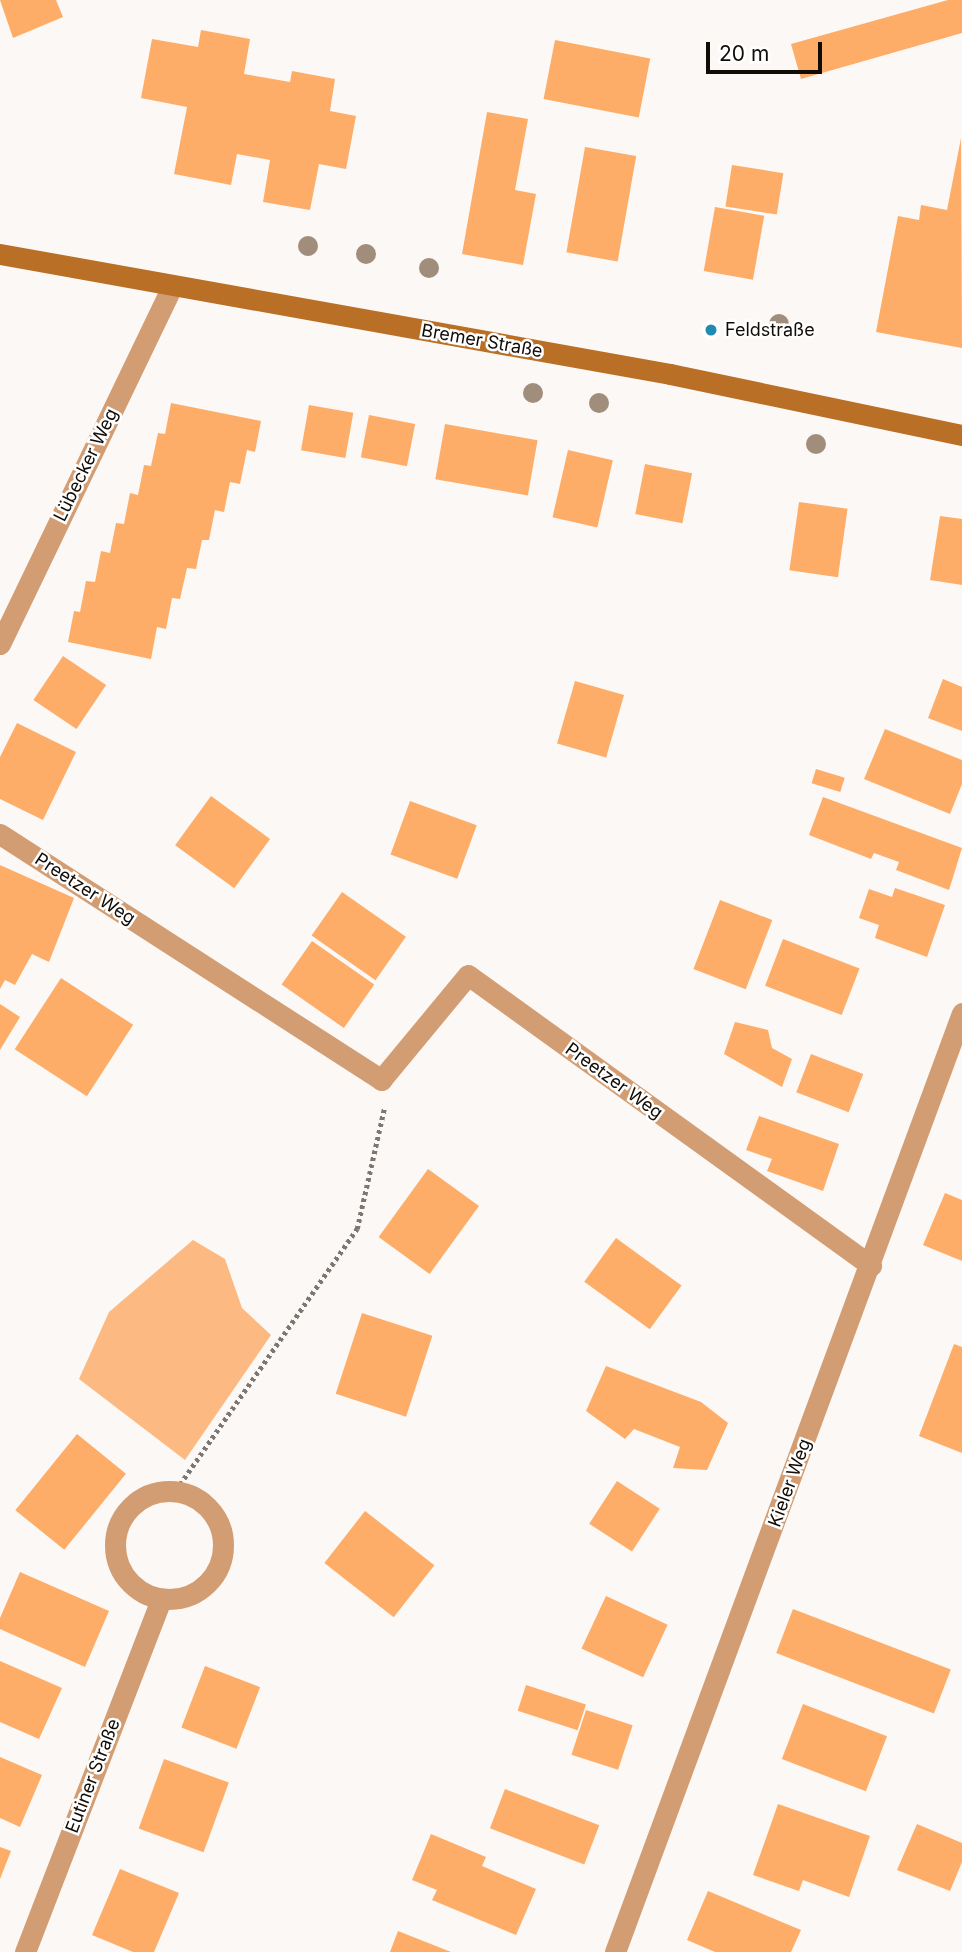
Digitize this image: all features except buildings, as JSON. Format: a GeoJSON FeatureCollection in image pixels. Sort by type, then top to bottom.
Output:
{"type":"FeatureCollection","features":[{"type":"Feature","properties":{"kind":"main road","name":"Bremer Straße"},"geometry":{"type":"LineString","coordinates":[[0,254],[172,287],[670,374],[962,435]]}},
{"type":"Feature","properties":{"kind":"street","name":"Lübecker Weg"},"geometry":{"type":"LineString","coordinates":[[0,644],[172,287]]}},
{"type":"Feature","properties":{"kind":"street","name":"Preetzer Weg"},"geometry":{"type":"LineString","coordinates":[[0,834],[381,1080],[467,975],[871,1266]]}},
{"type":"Feature","properties":{"kind":"street","name":"Kieler Weg"},"geometry":{"type":"LineString","coordinates":[[615,1952],[871,1266],[962,1013]]}},
{"type":"Feature","properties":{"kind":"street"},"geometry":{"type":"LineString","coordinates":[[159,1490],[176,1490],[203,1501],[219,1521],[223,1555],[213,1578],[194,1594],[161,1599],[139,1590],[125,1577],[116,1558],[114,1539],[120,1521],[130,1506],[159,1490]]}},
{"type":"Feature","properties":{"kind":"street","name":"Eutiner Straße"},"geometry":{"type":"LineString","coordinates":[[25,1952],[161,1599]]}},
{"type":"Feature","properties":{"kind":"path"},"geometry":{"type":"LineString","coordinates":[[176,1490],[357,1229],[384,1112],[381,1080]]}},
{"type":"Feature","properties":{"kind":"shaded area"},"geometry":{"type":"Polygon","coordinates":[[[193,1240],[225,1259],[242,1308],[271,1335],[185,1460],[79,1379],[109,1312],[193,1240]]]}},
{"type":"Feature","properties":{"kind":"place","name":"Feldstraße"},"geometry":{"type":"Point","coordinates":[711,330]}}]}
